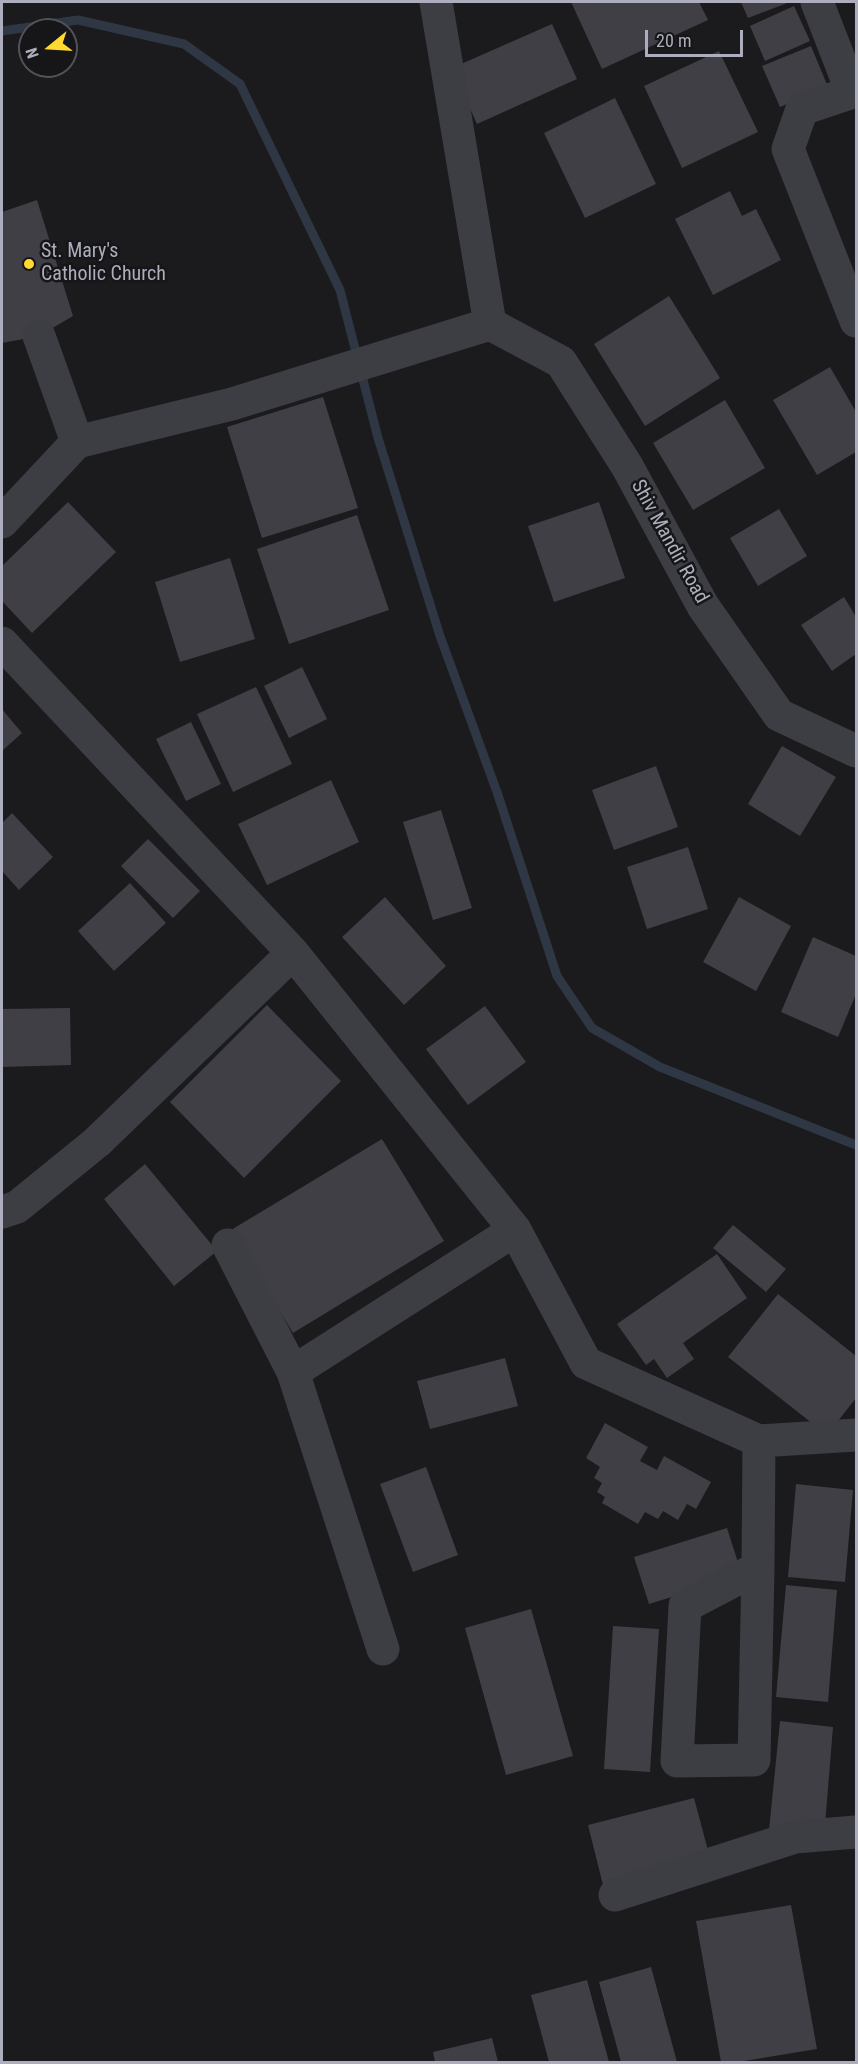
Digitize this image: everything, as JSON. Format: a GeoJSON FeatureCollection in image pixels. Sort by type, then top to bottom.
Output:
{"type":"FeatureCollection","features":[{"type":"Feature","properties":{"kind":"street"},"geometry":{"type":"LineString","coordinates":[[2,522],[77,442],[232,404],[490,324],[436,2]]}},
{"type":"Feature","properties":{"kind":"street"},"geometry":{"type":"LineString","coordinates":[[818,2],[854,92],[802,109],[788,149],[856,321]]}},
{"type":"Feature","properties":{"kind":"street","name":"Shiv Mandir Road"},"geometry":{"type":"LineString","coordinates":[[490,324],[561,362],[627,466],[703,606],[778,715],[856,751]]}},
{"type":"Feature","properties":{"kind":"street"},"geometry":{"type":"LineString","coordinates":[[39,336],[77,442]]}},
{"type":"Feature","properties":{"kind":"street"},"geometry":{"type":"LineString","coordinates":[[2,643],[293,953],[515,1230],[586,1363],[759,1441],[856,1435]]}},
{"type":"Feature","properties":{"kind":"street"},"geometry":{"type":"LineString","coordinates":[[2,1212],[17,1207],[97,1142],[293,953]]}},
{"type":"Feature","properties":{"kind":"street"},"geometry":{"type":"LineString","coordinates":[[293,1372],[515,1230]]}},
{"type":"Feature","properties":{"kind":"street"},"geometry":{"type":"LineString","coordinates":[[228,1245],[293,1372],[383,1649]]}},
{"type":"Feature","properties":{"kind":"street"},"geometry":{"type":"LineString","coordinates":[[758,1568],[685,1606],[677,1761],[754,1760],[758,1568],[759,1441]]}},
{"type":"Feature","properties":{"kind":"street"},"geometry":{"type":"LineString","coordinates":[[615,1895],[795,1837],[856,1832]]}},
{"type":"Feature","properties":{"kind":"building"},"geometry":{"type":"Polygon","coordinates":[[[571,2],[699,2],[708,20],[602,69],[571,2]]]}},
{"type":"Feature","properties":{"kind":"building"},"geometry":{"type":"Polygon","coordinates":[[[741,2],[790,2],[748,18],[741,2]]]}},
{"type":"Feature","properties":{"kind":"building"},"geometry":{"type":"Polygon","coordinates":[[[794,6],[810,41],[765,61],[750,26],[794,6]]]}},
{"type":"Feature","properties":{"kind":"building"},"geometry":{"type":"Polygon","coordinates":[[[552,24],[577,79],[477,124],[452,68],[552,24]]]}},
{"type":"Feature","properties":{"kind":"building"},"geometry":{"type":"Polygon","coordinates":[[[811,46],[828,87],[780,107],[762,66],[811,46]]]}},
{"type":"Feature","properties":{"kind":"building"},"geometry":{"type":"Polygon","coordinates":[[[719,51],[758,132],[682,168],[644,86],[719,51]]]}},
{"type":"Feature","properties":{"kind":"building"},"geometry":{"type":"Polygon","coordinates":[[[615,98],[656,184],[585,218],[544,133],[615,98]]]}},
{"type":"Feature","properties":{"kind":"building"},"geometry":{"type":"Polygon","coordinates":[[[730,191],[742,216],[756,209],[781,260],[713,295],[675,219],[730,191]]]}},
{"type":"Feature","properties":{"kind":"building","name":"St. Mary's Catholic Church"},"geometry":{"type":"Polygon","coordinates":[[[37,200],[73,316],[39,336],[2,343],[2,212],[37,200]]]}},
{"type":"Feature","properties":{"kind":"building"},"geometry":{"type":"Polygon","coordinates":[[[669,296],[720,378],[645,426],[594,344],[669,296]]]}},
{"type":"Feature","properties":{"kind":"building"},"geometry":{"type":"Polygon","coordinates":[[[830,367],[856,412],[856,452],[817,475],[773,400],[830,367]]]}},
{"type":"Feature","properties":{"kind":"building"},"geometry":{"type":"Polygon","coordinates":[[[323,397],[358,508],[262,538],[227,427],[323,397]]]}},
{"type":"Feature","properties":{"kind":"building"},"geometry":{"type":"Polygon","coordinates":[[[725,400],[765,468],[693,510],[653,443],[725,400]]]}},
{"type":"Feature","properties":{"kind":"building"},"geometry":{"type":"Polygon","coordinates":[[[68,502],[116,552],[32,633],[2,601],[2,566],[68,502]]]}},
{"type":"Feature","properties":{"kind":"building"},"geometry":{"type":"Polygon","coordinates":[[[599,502],[625,578],[554,602],[528,526],[599,502]]]}},
{"type":"Feature","properties":{"kind":"building"},"geometry":{"type":"Polygon","coordinates":[[[779,509],[807,556],[758,586],[730,538],[779,509]]]}},
{"type":"Feature","properties":{"kind":"building"},"geometry":{"type":"Polygon","coordinates":[[[357,515],[389,610],[289,644],[257,549],[357,515]]]}},
{"type":"Feature","properties":{"kind":"building"},"geometry":{"type":"Polygon","coordinates":[[[230,558],[255,639],[180,662],[155,582],[230,558]]]}},
{"type":"Feature","properties":{"kind":"building"},"geometry":{"type":"Polygon","coordinates":[[[844,597],[856,617],[856,654],[832,671],[801,625],[844,597]]]}},
{"type":"Feature","properties":{"kind":"building"},"geometry":{"type":"Polygon","coordinates":[[[302,667],[327,719],[289,738],[264,686],[302,667]]]}},
{"type":"Feature","properties":{"kind":"building"},"geometry":{"type":"Polygon","coordinates":[[[256,687],[292,764],[233,792],[197,714],[256,687]]]}},
{"type":"Feature","properties":{"kind":"building"},"geometry":{"type":"Polygon","coordinates":[[[2,709],[22,733],[2,751],[2,709]]]}},
{"type":"Feature","properties":{"kind":"building"},"geometry":{"type":"Polygon","coordinates":[[[191,722],[221,784],[186,801],[156,739],[191,722]]]}},
{"type":"Feature","properties":{"kind":"building"},"geometry":{"type":"Polygon","coordinates":[[[782,746],[836,777],[800,836],[748,804],[782,746]]]}},
{"type":"Feature","properties":{"kind":"building"},"geometry":{"type":"Polygon","coordinates":[[[656,766],[678,827],[614,850],[592,790],[656,766]]]}},
{"type":"Feature","properties":{"kind":"building"},"geometry":{"type":"Polygon","coordinates":[[[331,780],[359,842],[267,885],[238,824],[331,780]]]}},
{"type":"Feature","properties":{"kind":"building"},"geometry":{"type":"Polygon","coordinates":[[[441,810],[472,908],[433,920],[403,822],[441,810]]]}},
{"type":"Feature","properties":{"kind":"building"},"geometry":{"type":"Polygon","coordinates":[[[12,813],[53,857],[19,890],[2,871],[2,823],[12,813]]]}},
{"type":"Feature","properties":{"kind":"building"},"geometry":{"type":"Polygon","coordinates":[[[148,839],[200,891],[173,918],[121,866],[148,839]]]}},
{"type":"Feature","properties":{"kind":"building"},"geometry":{"type":"Polygon","coordinates":[[[688,847],[708,909],[647,929],[627,867],[688,847]]]}},
{"type":"Feature","properties":{"kind":"building"},"geometry":{"type":"Polygon","coordinates":[[[130,883],[166,923],[114,971],[78,931],[130,883]]]}},
{"type":"Feature","properties":{"kind":"building"},"geometry":{"type":"Polygon","coordinates":[[[385,897],[446,966],[404,1005],[342,937],[385,897]]]}},
{"type":"Feature","properties":{"kind":"building"},"geometry":{"type":"Polygon","coordinates":[[[739,897],[791,926],[756,991],[703,962],[739,897]]]}},
{"type":"Feature","properties":{"kind":"building"},"geometry":{"type":"Polygon","coordinates":[[[813,937],[856,956],[856,994],[838,1037],[781,1012],[813,937]]]}},
{"type":"Feature","properties":{"kind":"building"},"geometry":{"type":"Polygon","coordinates":[[[267,1005],[341,1081],[244,1178],[170,1102],[267,1005]]]}},
{"type":"Feature","properties":{"kind":"building"},"geometry":{"type":"Polygon","coordinates":[[[485,1006],[526,1062],[468,1105],[426,1049],[485,1006]]]}},
{"type":"Feature","properties":{"kind":"building"},"geometry":{"type":"Polygon","coordinates":[[[70,1008],[71,1065],[2,1067],[2,1009],[70,1008]]]}},
{"type":"Feature","properties":{"kind":"building"},"geometry":{"type":"Polygon","coordinates":[[[382,1139],[444,1241],[293,1333],[231,1230],[382,1139]]]}},
{"type":"Feature","properties":{"kind":"building"},"geometry":{"type":"Polygon","coordinates":[[[145,1164],[217,1251],[174,1286],[104,1199],[145,1164]]]}},
{"type":"Feature","properties":{"kind":"building"},"geometry":{"type":"Polygon","coordinates":[[[733,1225],[786,1269],[766,1292],[713,1248],[733,1225]]]}},
{"type":"Feature","properties":{"kind":"building"},"geometry":{"type":"Polygon","coordinates":[[[717,1254],[747,1298],[683,1343],[694,1359],[667,1378],[654,1359],[646,1365],[617,1324],[717,1254]]]}},
{"type":"Feature","properties":{"kind":"building"},"geometry":{"type":"Polygon","coordinates":[[[778,1294],[856,1356],[856,1398],[827,1435],[728,1357],[778,1294]]]}},
{"type":"Feature","properties":{"kind":"building"},"geometry":{"type":"Polygon","coordinates":[[[505,1358],[518,1406],[430,1429],[417,1381],[505,1358]]]}},
{"type":"Feature","properties":{"kind":"building"},"geometry":{"type":"Polygon","coordinates":[[[605,1423],[648,1447],[640,1461],[657,1470],[664,1456],[711,1482],[696,1509],[687,1504],[678,1520],[663,1511],[658,1519],[645,1512],[638,1524],[602,1503],[605,1497],[597,1492],[602,1483],[594,1478],[600,1467],[586,1458],[605,1423]]]}},
{"type":"Feature","properties":{"kind":"building"},"geometry":{"type":"Polygon","coordinates":[[[426,1467],[458,1555],[413,1572],[380,1484],[426,1467]]]}},
{"type":"Feature","properties":{"kind":"building"},"geometry":{"type":"Polygon","coordinates":[[[796,1484],[853,1490],[845,1582],[788,1577],[796,1484]]]}},
{"type":"Feature","properties":{"kind":"building"},"geometry":{"type":"Polygon","coordinates":[[[727,1528],[742,1575],[649,1604],[634,1557],[727,1528]]]}},
{"type":"Feature","properties":{"kind":"building"},"geometry":{"type":"Polygon","coordinates":[[[786,1585],[837,1590],[828,1702],[776,1697],[786,1585]]]}},
{"type":"Feature","properties":{"kind":"building"},"geometry":{"type":"Polygon","coordinates":[[[531,1609],[573,1756],[506,1775],[465,1628],[531,1609]]]}},
{"type":"Feature","properties":{"kind":"building"},"geometry":{"type":"Polygon","coordinates":[[[613,1626],[659,1629],[650,1772],[604,1769],[613,1626]]]}},
{"type":"Feature","properties":{"kind":"building"},"geometry":{"type":"Polygon","coordinates":[[[780,1721],[833,1727],[825,1825],[768,1840],[780,1721]]]}},
{"type":"Feature","properties":{"kind":"building"},"geometry":{"type":"Polygon","coordinates":[[[694,1798],[710,1858],[603,1885],[588,1825],[694,1798]]]}},
{"type":"Feature","properties":{"kind":"building"},"geometry":{"type":"Polygon","coordinates":[[[791,1905],[817,2049],[738,2062],[721,2062],[696,1921],[791,1905]]]}},
{"type":"Feature","properties":{"kind":"building"},"geometry":{"type":"Polygon","coordinates":[[[651,1967],[677,2062],[621,2062],[599,1982],[651,1967]]]}},
{"type":"Feature","properties":{"kind":"building"},"geometry":{"type":"Polygon","coordinates":[[[587,1980],[609,2062],[549,2062],[531,1995],[587,1980]]]}},
{"type":"Feature","properties":{"kind":"building"},"geometry":{"type":"Polygon","coordinates":[[[492,2038],[498,2062],[435,2062],[433,2052],[492,2038]]]}},
{"type":"Feature","properties":{"kind":"waterway"},"geometry":{"type":"LineString","coordinates":[[2,31],[78,20],[184,44],[240,84],[340,290],[378,438],[440,636],[497,792],[557,976],[592,1028],[660,1067],[856,1145]]}},
{"type":"Feature","properties":{"kind":"place","name":"St. Mary's Catholic Church"},"geometry":{"type":"Point","coordinates":[29,264]}}]}
